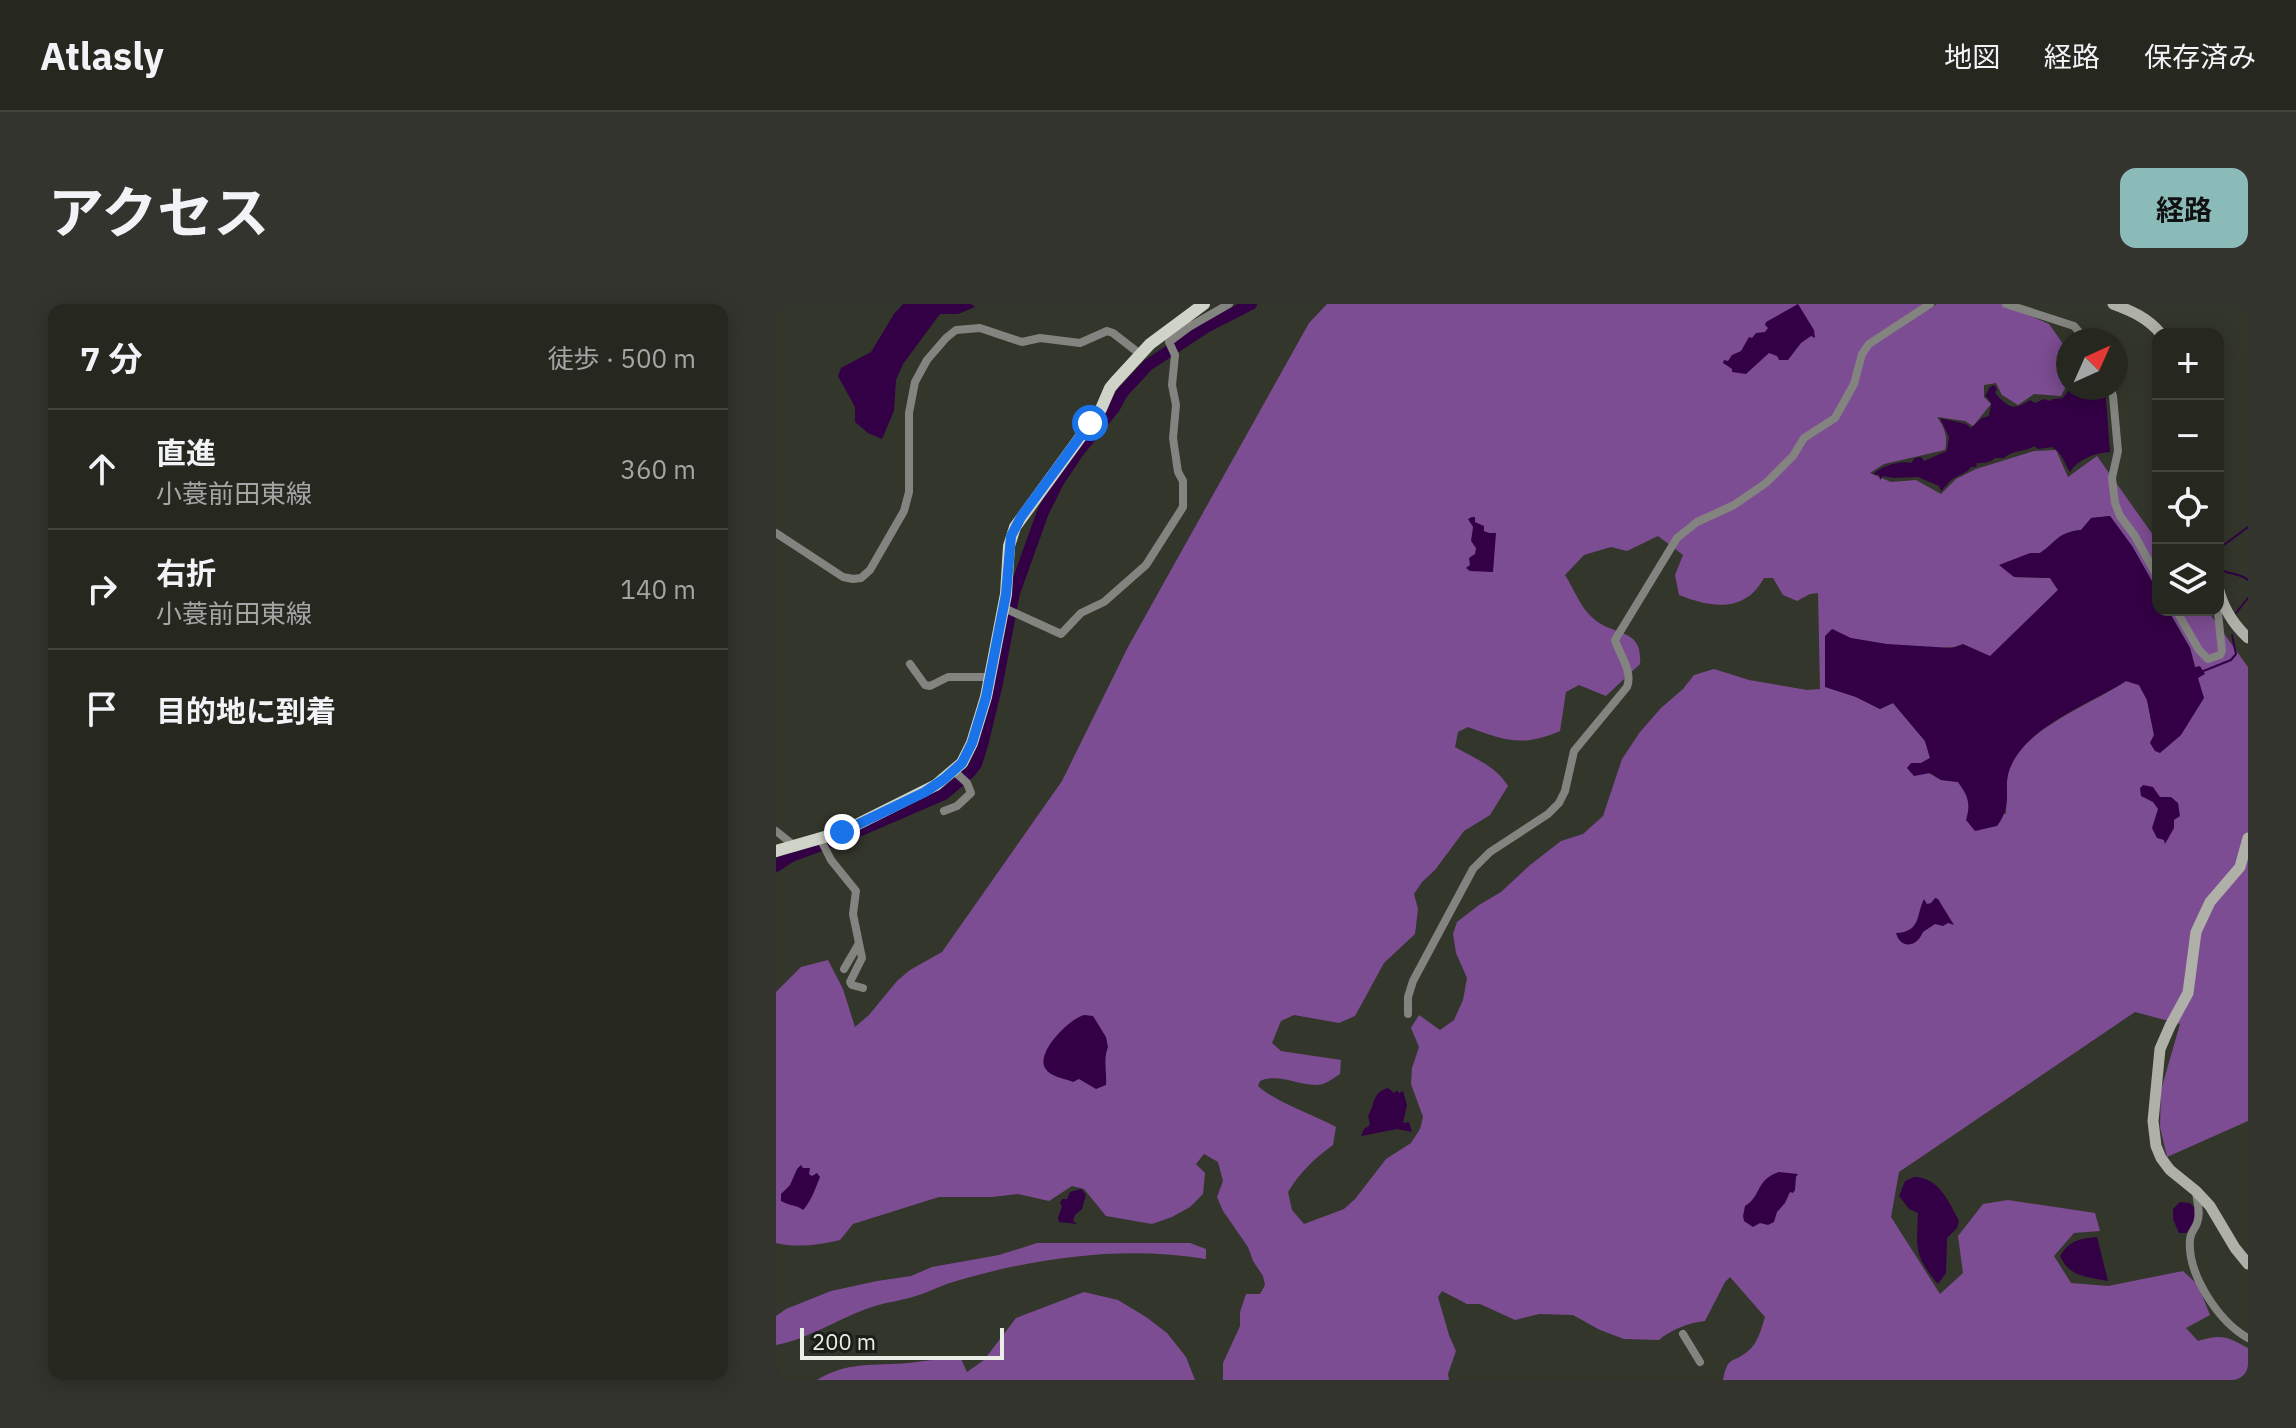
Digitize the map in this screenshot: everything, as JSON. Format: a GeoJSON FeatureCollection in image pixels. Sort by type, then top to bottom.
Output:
{"type":"FeatureCollection","features":[{"type":"Feature","properties":{"kind":"main road"},"geometry":{"type":"LineString","coordinates":[[776,851],[823,843],[925,792],[956,772],[972,743],[990,677],[1004,608],[1009,546],[1015,527],[1101,409],[1110,388],[1140,354],[1186,323],[1204,304]]}},
{"type":"Feature","properties":{"kind":"street"},"geometry":{"type":"LineString","coordinates":[[1004,608],[1061,634],[1081,613],[1104,602],[1146,565],[1183,507],[1183,481],[1178,472],[1173,438],[1175,355],[1169,342],[1186,323],[1229,304]]}},
{"type":"Feature","properties":{"kind":"street"},"geometry":{"type":"LineString","coordinates":[[1408,1014],[1408,997],[1413,981],[1473,869],[1490,852],[1548,814],[1559,803],[1565,791],[1574,751],[1627,687],[1629,671],[1615,640],[1677,538],[1697,522],[1734,505],[1766,483],[1793,456],[1804,438],[1835,418],[1854,384],[1862,354],[1869,344],[1930,304]]}},
{"type":"Feature","properties":{"kind":"street"},"geometry":{"type":"LineString","coordinates":[[2006,304],[2076,328]]}},
{"type":"Feature","properties":{"kind":"street"},"geometry":{"type":"LineString","coordinates":[[2113,304],[2148,320],[2155,328]]}},
{"type":"Feature","properties":{"kind":"street"},"geometry":{"type":"LineString","coordinates":[[776,533],[843,577],[861,578],[870,570],[899,523],[907,502],[909,413],[915,382],[936,348],[956,330],[980,328],[1022,342],[1040,338],[1069,343],[1080,343],[1107,331],[1140,354]]}},
{"type":"Feature","properties":{"kind":"street"},"geometry":{"type":"LineString","coordinates":[[2113,400],[2117,454],[2112,478],[2115,503],[2152,567]]}},
{"type":"Feature","properties":{"kind":"street"},"geometry":{"type":"LineString","coordinates":[[2224,604],[2233,624],[2248,638]]}},
{"type":"Feature","properties":{"kind":"street"},"geometry":{"type":"LineString","coordinates":[[2179,616],[2199,650],[2208,659],[2220,655],[2222,651],[2218,616]]}},
{"type":"Feature","properties":{"kind":"street"},"geometry":{"type":"LineString","coordinates":[[910,664],[925,685],[930,686],[948,677],[990,677]]}},
{"type":"Feature","properties":{"kind":"street"},"geometry":{"type":"LineString","coordinates":[[944,811],[957,806],[971,793],[967,783],[956,772]]}},
{"type":"Feature","properties":{"kind":"street"},"geometry":{"type":"LineString","coordinates":[[776,831],[796,847]]}},
{"type":"Feature","properties":{"kind":"street"},"geometry":{"type":"LineString","coordinates":[[2248,838],[2240,867],[2210,902],[2196,932],[2188,993],[2160,1049],[2153,1121],[2156,1146],[2170,1170],[2196,1191],[2217,1214],[2235,1248],[2248,1264]]}},
{"type":"Feature","properties":{"kind":"street"},"geometry":{"type":"LineString","coordinates":[[823,843],[831,860],[856,891],[853,914],[862,958],[850,982],[863,988]]}},
{"type":"Feature","properties":{"kind":"street"},"geometry":{"type":"LineString","coordinates":[[844,969],[858,945]]}},
{"type":"Feature","properties":{"kind":"street"},"geometry":{"type":"LineString","coordinates":[[2196,1191],[2199,1215],[2190,1238],[2190,1253],[2200,1282],[2217,1313],[2232,1329],[2248,1338]]}},
{"type":"Feature","properties":{"kind":"street"},"geometry":{"type":"LineString","coordinates":[[1683,1334],[1700,1362]]}},
{"type":"Feature","properties":{"kind":"shaded area"},"geometry":{"type":"Polygon","coordinates":[[[903,304],[971,304],[975,307],[958,314],[940,314],[903,364],[896,380],[894,411],[882,439],[855,422],[855,407],[838,376],[841,368],[871,352],[903,304]]]}},
{"type":"Feature","properties":{"kind":"shaded area"},"geometry":{"type":"Polygon","coordinates":[[[1327,304],[2003,304],[2049,324],[2056,334],[2056,396],[2034,394],[2018,405],[2002,395],[1996,383],[1984,385],[1984,397],[1991,404],[1973,426],[1965,421],[1937,417],[1945,433],[1945,450],[1884,464],[1870,473],[1891,482],[1916,480],[1941,494],[1956,479],[1976,469],[2034,451],[2056,450],[2068,477],[2097,456],[2152,534],[2152,581],[2110,516],[2092,518],[2081,530],[2062,535],[2040,553],[2030,554],[2014,577],[2050,578],[2058,590],[1990,657],[1963,645],[1906,647],[1850,638],[1833,629],[1826,687],[1880,709],[1893,703],[1925,741],[1930,758],[1921,763],[1911,763],[1941,780],[1958,782],[1968,795],[1970,807],[2006,814],[2009,770],[2027,743],[2059,719],[2126,681],[2139,685],[2147,700],[2154,735],[2150,743],[2198,678],[2190,648],[2171,616],[2211,616],[2248,667],[2248,1121],[2167,1157],[2160,1127],[2161,1090],[2180,1024],[2135,1012],[1899,1172],[1891,1217],[1940,1294],[1963,1273],[1958,1236],[1983,1204],[2008,1200],[2095,1213],[2100,1231],[2074,1233],[2054,1256],[2071,1283],[2108,1286],[2183,1271],[2198,1285],[2210,1315],[2186,1328],[2198,1341],[2224,1337],[2248,1348],[2248,1380],[1723,1380],[1729,1363],[1754,1345],[1765,1317],[1730,1277],[1705,1321],[1680,1327],[1659,1340],[1624,1339],[1573,1315],[1539,1314],[1515,1320],[1480,1304],[1467,1304],[1442,1291],[1438,1297],[1456,1351],[1449,1380],[1223,1380],[1223,1363],[1240,1326],[1240,1312],[1246,1294],[1260,1294],[1265,1285],[1248,1247],[1217,1197],[1223,1181],[1218,1162],[1204,1154],[1196,1164],[1205,1173],[1203,1194],[1190,1207],[1152,1224],[1106,1216],[1084,1189],[1072,1186],[1049,1201],[1018,1194],[939,1197],[853,1224],[840,1240],[808,1245],[776,1243],[776,992],[801,967],[828,960],[843,989],[855,1027],[897,981],[942,952],[1062,781],[1128,647],[1309,323],[1327,304]],[[1658,536],[1627,551],[1611,547],[1584,555],[1565,575],[1589,615],[1602,625],[1632,638],[1640,652],[1640,664],[1606,696],[1579,685],[1566,692],[1560,731],[1547,736],[1514,740],[1468,727],[1458,732],[1455,747],[1491,768],[1508,786],[1490,815],[1464,831],[1414,894],[1418,909],[1415,934],[1384,963],[1355,1016],[1339,1023],[1294,1015],[1281,1021],[1272,1043],[1281,1051],[1341,1060],[1340,1074],[1323,1084],[1276,1078],[1260,1081],[1258,1086],[1285,1103],[1336,1127],[1333,1145],[1308,1166],[1288,1192],[1292,1210],[1304,1224],[1344,1209],[1386,1159],[1411,1143],[1420,1129],[1423,1117],[1411,1084],[1412,1068],[1419,1047],[1411,1028],[1419,1015],[1440,1030],[1454,1020],[1463,1000],[1467,978],[1456,953],[1453,934],[1457,922],[1501,892],[1561,841],[1583,834],[1603,816],[1622,759],[1661,708],[1694,675],[1714,669],[1749,680],[1807,690],[1820,689],[1818,593],[1797,601],[1783,595],[1773,578],[1764,578],[1747,597],[1737,602],[1715,605],[1679,595],[1675,575],[1683,555],[1658,536]]]}},
{"type":"Feature","properties":{"kind":"shaded area"},"geometry":{"type":"Polygon","coordinates":[[[1798,304],[1814,330],[1815,338],[1811,336],[1801,343],[1788,360],[1779,360],[1769,353],[1746,374],[1732,372],[1723,363],[1741,351],[1749,337],[1765,332],[1768,328],[1766,322],[1798,304]]]}},
{"type":"Feature","properties":{"kind":"shaded area"},"geometry":{"type":"Polygon","coordinates":[[[1994,385],[1997,389],[1995,393],[2015,407],[2030,400],[2035,403],[2044,399],[2106,400],[2110,452],[2087,458],[2070,472],[2052,447],[2038,449],[2034,446],[2004,458],[1977,463],[1976,467],[1953,479],[1941,491],[1939,486],[1918,477],[1883,476],[1880,480],[1879,475],[1873,474],[1891,464],[1911,463],[1921,457],[1924,461],[1947,451],[1949,437],[1940,418],[1971,428],[1989,416],[1991,403],[1985,396],[1994,385]]]}},
{"type":"Feature","properties":{"kind":"shaded area"},"geometry":{"type":"Polygon","coordinates":[[[2110,516],[2132,546],[2152,581],[2152,616],[2171,616],[2190,648],[2195,667],[2200,666],[2205,674],[2198,678],[2204,698],[2181,735],[2160,753],[2150,743],[2154,735],[2147,700],[2139,685],[2126,681],[2062,717],[2032,739],[2011,766],[2007,802],[1997,826],[1975,831],[1966,820],[1968,800],[1958,782],[1941,780],[1930,773],[1914,776],[1907,768],[1911,763],[1921,763],[1930,758],[1925,741],[1893,703],[1880,709],[1825,687],[1825,636],[1832,629],[1851,638],[1887,644],[1952,648],[1963,644],[1990,656],[2058,590],[2050,578],[2014,577],[1999,565],[2030,553],[2040,553],[2062,535],[2081,530],[2091,518],[2110,516]]]}},
{"type":"Feature","properties":{"kind":"shaded area"},"geometry":{"type":"Polygon","coordinates":[[[1472,517],[1484,526],[1484,531],[1496,533],[1493,572],[1466,568],[1476,548],[1471,541],[1473,527],[1468,519],[1472,517]]]}},
{"type":"Feature","properties":{"kind":"shaded area"},"geometry":{"type":"Polygon","coordinates":[[[2143,785],[2153,787],[2160,797],[2171,797],[2178,803],[2180,816],[2174,820],[2174,828],[2165,844],[2164,840],[2157,838],[2152,828],[2158,809],[2153,802],[2141,796],[2140,788],[2143,785]]]}},
{"type":"Feature","properties":{"kind":"shaded area"},"geometry":{"type":"Polygon","coordinates":[[[1935,898],[1954,925],[1935,924],[1923,932],[1917,941],[1909,944],[1901,942],[1896,933],[1910,930],[1924,899],[1927,904],[1935,898]]]}},
{"type":"Feature","properties":{"kind":"shaded area"},"geometry":{"type":"Polygon","coordinates":[[[1084,1015],[1093,1016],[1106,1037],[1108,1047],[1106,1085],[1096,1089],[1079,1079],[1073,1082],[1054,1075],[1047,1071],[1043,1061],[1056,1037],[1084,1015]]]}},
{"type":"Feature","properties":{"kind":"shaded area"},"geometry":{"type":"Polygon","coordinates":[[[1388,1088],[1394,1093],[1403,1091],[1407,1105],[1403,1123],[1409,1122],[1412,1132],[1397,1129],[1361,1136],[1370,1125],[1368,1116],[1376,1096],[1388,1088]]]}},
{"type":"Feature","properties":{"kind":"shaded area"},"geometry":{"type":"Polygon","coordinates":[[[801,1165],[810,1168],[809,1174],[812,1176],[817,1173],[820,1177],[803,1210],[781,1201],[781,1194],[801,1165]]]}},
{"type":"Feature","properties":{"kind":"shaded area"},"geometry":{"type":"Polygon","coordinates":[[[1779,1172],[1798,1174],[1795,1190],[1790,1192],[1774,1222],[1753,1227],[1744,1221],[1745,1206],[1766,1179],[1779,1172]]]}},
{"type":"Feature","properties":{"kind":"shaded area"},"geometry":{"type":"Polygon","coordinates":[[[1914,1177],[1937,1186],[1959,1221],[1957,1228],[1947,1238],[1946,1273],[1938,1284],[1924,1266],[1918,1251],[1918,1213],[1909,1209],[1899,1196],[1905,1181],[1914,1177]]]}},
{"type":"Feature","properties":{"kind":"shaded area"},"geometry":{"type":"Polygon","coordinates":[[[1081,1189],[1086,1195],[1082,1209],[1073,1221],[1077,1224],[1059,1222],[1062,1199],[1067,1199],[1070,1192],[1081,1189]]]}},
{"type":"Feature","properties":{"kind":"shaded area"},"geometry":{"type":"Polygon","coordinates":[[[2180,1202],[2190,1203],[2195,1208],[2194,1225],[2186,1233],[2179,1233],[2173,1219],[2173,1209],[2180,1202]]]}},
{"type":"Feature","properties":{"kind":"shaded area"},"geometry":{"type":"Polygon","coordinates":[[[2097,1237],[2108,1281],[2074,1272],[2060,1256],[2076,1241],[2097,1237]]]}},
{"type":"Feature","properties":{"kind":"shaded area"},"geometry":{"type":"Polygon","coordinates":[[[1037,1243],[1190,1243],[1206,1249],[1206,1259],[1143,1253],[1111,1254],[1015,1266],[873,1307],[776,1345],[776,1316],[831,1291],[911,1276],[932,1267],[999,1255],[1037,1243]]]}},
{"type":"Feature","properties":{"kind":"shaded area"},"geometry":{"type":"Polygon","coordinates":[[[1084,1292],[1118,1300],[1167,1333],[1186,1357],[1195,1380],[817,1380],[850,1367],[960,1357],[967,1372],[984,1360],[1016,1318],[1084,1292]]]}},
{"type":"Feature","properties":{"kind":"waterway"},"geometry":{"type":"LineString","coordinates":[[776,866],[791,856],[944,794],[970,772],[982,745],[1014,593],[1043,512],[1058,482],[1122,393],[1148,365],[1206,327],[1251,304]]}},
{"type":"Feature","properties":{"kind":"waterway"},"geometry":{"type":"LineString","coordinates":[[2248,527],[2220,551],[2221,570],[2248,580]]}},
{"type":"Feature","properties":{"kind":"waterway"},"geometry":{"type":"LineString","coordinates":[[2236,613],[2248,598]]}},
{"type":"Feature","properties":{"kind":"waterway"},"geometry":{"type":"LineString","coordinates":[[2201,672],[2231,660],[2236,654],[2232,635]]}},
{"type":"Feature","properties":{"kind":"route"},"geometry":{"type":"LineString","coordinates":[[842,832],[925,792],[962,763],[972,743],[986,697],[997,647],[1011,536],[1021,517],[1090,423]]}}]}
